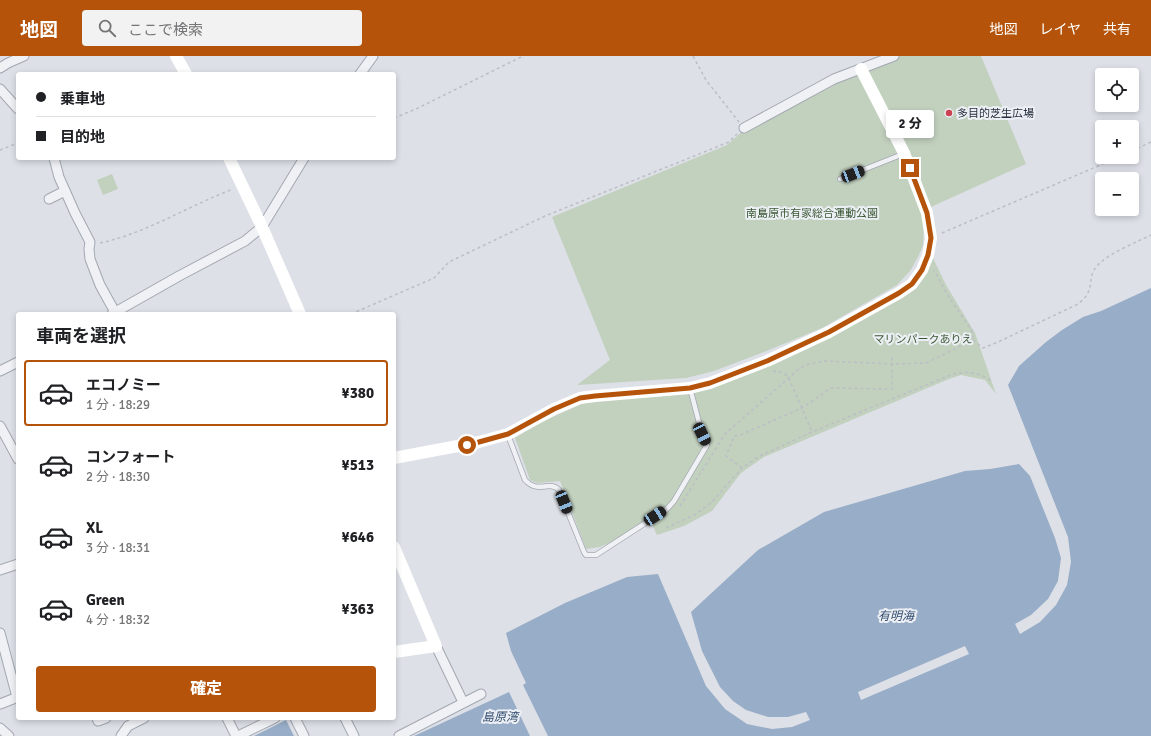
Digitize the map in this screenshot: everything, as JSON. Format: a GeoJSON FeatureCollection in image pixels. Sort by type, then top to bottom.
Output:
{"type":"FeatureCollection","features":[{"type":"Feature","properties":{"kind":"street"},"geometry":{"type":"LineString","coordinates":[[0,68],[24,56]]}},
{"type":"Feature","properties":{"kind":"street"},"geometry":{"type":"LineString","coordinates":[[176,56],[182,72]]}},
{"type":"Feature","properties":{"kind":"street"},"geometry":{"type":"LineString","coordinates":[[361,72],[373,56]]}},
{"type":"Feature","properties":{"kind":"street"},"geometry":{"type":"LineString","coordinates":[[744,128],[834,78],[894,56]]}},
{"type":"Feature","properties":{"kind":"street"},"geometry":{"type":"LineString","coordinates":[[396,458],[479,442],[508,434],[554,409],[580,398],[690,388],[710,383],[767,361],[829,332],[899,293],[912,284],[922,270],[928,255],[931,238],[927,213],[904,153],[861,69]]}},
{"type":"Feature","properties":{"kind":"street"},"geometry":{"type":"LineString","coordinates":[[0,89],[16,107]]}},
{"type":"Feature","properties":{"kind":"street"},"geometry":{"type":"LineString","coordinates":[[55,160],[59,177],[65,191],[90,242],[90,259],[100,285],[114,312]]}},
{"type":"Feature","properties":{"kind":"street"},"geometry":{"type":"LineString","coordinates":[[230,160],[262,227],[299,312]]}},
{"type":"Feature","properties":{"kind":"street"},"geometry":{"type":"LineString","coordinates":[[116,312],[245,241],[262,227],[303,160]]}},
{"type":"Feature","properties":{"kind":"street"},"geometry":{"type":"LineString","coordinates":[[49,199],[65,191]]}},
{"type":"Feature","properties":{"kind":"street"},"geometry":{"type":"LineString","coordinates":[[0,371],[16,363]]}},
{"type":"Feature","properties":{"kind":"street"},"geometry":{"type":"LineString","coordinates":[[0,426],[16,455]]}},
{"type":"Feature","properties":{"kind":"street"},"geometry":{"type":"LineString","coordinates":[[396,552],[436,646],[463,702]]}},
{"type":"Feature","properties":{"kind":"street"},"geometry":{"type":"LineString","coordinates":[[0,570],[16,565]]}},
{"type":"Feature","properties":{"kind":"street"},"geometry":{"type":"LineString","coordinates":[[0,634],[16,693]]}},
{"type":"Feature","properties":{"kind":"street"},"geometry":{"type":"LineString","coordinates":[[396,652],[436,646]]}},
{"type":"Feature","properties":{"kind":"street"},"geometry":{"type":"LineString","coordinates":[[399,736],[481,694]]}},
{"type":"Feature","properties":{"kind":"street"},"geometry":{"type":"LineString","coordinates":[[0,704],[16,697]]}},
{"type":"Feature","properties":{"kind":"street"},"geometry":{"type":"LineString","coordinates":[[120,736],[128,726],[140,720]]}},
{"type":"Feature","properties":{"kind":"street"},"geometry":{"type":"LineString","coordinates":[[228,720],[237,736],[271,720]]}},
{"type":"Feature","properties":{"kind":"street"},"geometry":{"type":"LineString","coordinates":[[296,720],[304,736]]}},
{"type":"Feature","properties":{"kind":"street"},"geometry":{"type":"LineString","coordinates":[[346,720],[354,736]]}},
{"type":"Feature","properties":{"kind":"street"},"geometry":{"type":"LineString","coordinates":[[0,728],[9,736]]}},
{"type":"Feature","properties":{"kind":"lane"},"geometry":{"type":"LineString","coordinates":[[840,179],[904,153]]}},
{"type":"Feature","properties":{"kind":"lane"},"geometry":{"type":"LineString","coordinates":[[508,434],[526,480],[535,487],[552,486],[559,490],[584,552],[586,555],[596,555],[667,509],[674,502],[708,445],[702,434],[690,388]]}},
{"type":"Feature","properties":{"kind":"path"},"geometry":{"type":"LineString","coordinates":[[396,117],[416,109],[523,56]]}},
{"type":"Feature","properties":{"kind":"path"},"geometry":{"type":"LineString","coordinates":[[356,312],[434,278],[449,262],[546,216],[729,142],[744,128],[706,80],[693,56]]}},
{"type":"Feature","properties":{"kind":"path"},"geometry":{"type":"LineString","coordinates":[[1139,148],[1151,142]]}},
{"type":"Feature","properties":{"kind":"path"},"geometry":{"type":"LineString","coordinates":[[0,150],[16,144]]}},
{"type":"Feature","properties":{"kind":"path"},"geometry":{"type":"LineString","coordinates":[[931,238],[1102,164]]}},
{"type":"Feature","properties":{"kind":"path"},"geometry":{"type":"LineString","coordinates":[[90,242],[99,243],[116,240],[163,221],[221,194],[243,186]]}},
{"type":"Feature","properties":{"kind":"path"},"geometry":{"type":"LineString","coordinates":[[928,255],[940,283],[972,331],[973,340],[983,348],[1082,301],[1090,288],[1093,272],[1103,260],[1151,235]]}},
{"type":"Feature","properties":{"kind":"path"},"geometry":{"type":"LineString","coordinates":[[667,509],[673,510],[681,506],[725,434],[800,368],[809,364],[825,361],[892,364],[926,363],[973,340]]}},
{"type":"Feature","properties":{"kind":"path"},"geometry":{"type":"LineString","coordinates":[[742,468],[726,456],[734,436],[740,435],[802,408],[831,388],[892,389],[892,354]]}},
{"type":"Feature","properties":{"kind":"path"},"geometry":{"type":"LineString","coordinates":[[767,361],[772,371],[784,373],[788,377],[812,432]]}},
{"type":"Feature","properties":{"kind":"path"},"geometry":{"type":"LineString","coordinates":[[666,528],[696,514],[712,502],[742,468],[760,456],[812,432],[953,374],[965,371],[983,375],[991,381]]}},
{"type":"Feature","properties":{"kind":"green space","name":"南島原市有家総合運動公園"},"geometry":{"type":"Polygon","coordinates":[[[900,56],[981,56],[1026,164],[922,211],[924,222],[923,246],[910,271],[897,285],[822,328],[714,371],[686,378],[577,385],[610,360],[552,217],[727,145],[745,129],[840,79],[880,66],[900,56]]]}},
{"type":"Feature","properties":{"kind":"green space"},"geometry":{"type":"Polygon","coordinates":[[[112,174],[118,189],[103,195],[97,180],[112,174]]]}},
{"type":"Feature","properties":{"kind":"green space","name":"マリンパークありえ"},"geometry":{"type":"Polygon","coordinates":[[[933,258],[946,285],[975,333],[996,394],[985,380],[961,375],[949,379],[764,457],[741,473],[712,511],[684,526],[657,535],[649,517],[615,540],[600,547],[586,549],[560,481],[537,483],[530,480],[515,438],[535,425],[586,402],[675,395],[901,297],[933,258]]]}},
{"type":"Feature","properties":{"kind":"water","name":"有明海"},"geometry":{"type":"Polygon","coordinates":[[[1151,288],[1151,736],[548,736],[523,685],[526,683],[511,651],[506,633],[565,603],[627,577],[658,574],[706,686],[725,709],[747,724],[772,729],[792,727],[810,720],[806,712],[788,717],[768,717],[746,710],[733,701],[720,687],[702,651],[691,612],[758,550],[824,512],[965,471],[990,469],[1019,464],[1030,476],[1055,538],[1061,558],[1058,581],[1048,599],[1031,615],[1015,624],[1020,634],[1040,622],[1056,605],[1067,585],[1071,562],[1068,537],[1008,385],[1019,366],[1062,330],[1083,317],[1101,311],[1151,288]]]}},
{"type":"Feature","properties":{"kind":"water","name":"島原湾"},"geometry":{"type":"Polygon","coordinates":[[[509,692],[530,736],[414,736],[509,692]]]}},
{"type":"Feature","properties":{"kind":"water"},"geometry":{"type":"Polygon","coordinates":[[[286,720],[294,736],[254,736],[286,720]]]}},
{"type":"Feature","properties":{"kind":"pier"},"geometry":{"type":"Polygon","coordinates":[[[965,646],[969,654],[861,700],[858,692],[965,646]]]}},
{"type":"Feature","properties":{"kind":"place","name":"多目的芝生広場"},"geometry":{"type":"Point","coordinates":[949,113]}},
{"type":"Feature","properties":{"kind":"route"},"geometry":{"type":"LineString","coordinates":[[467,445],[508,434],[554,409],[580,398],[690,388],[710,383],[767,361],[829,332],[899,293],[912,284],[922,270],[928,255],[931,238],[927,213],[910,168]]}}]}
